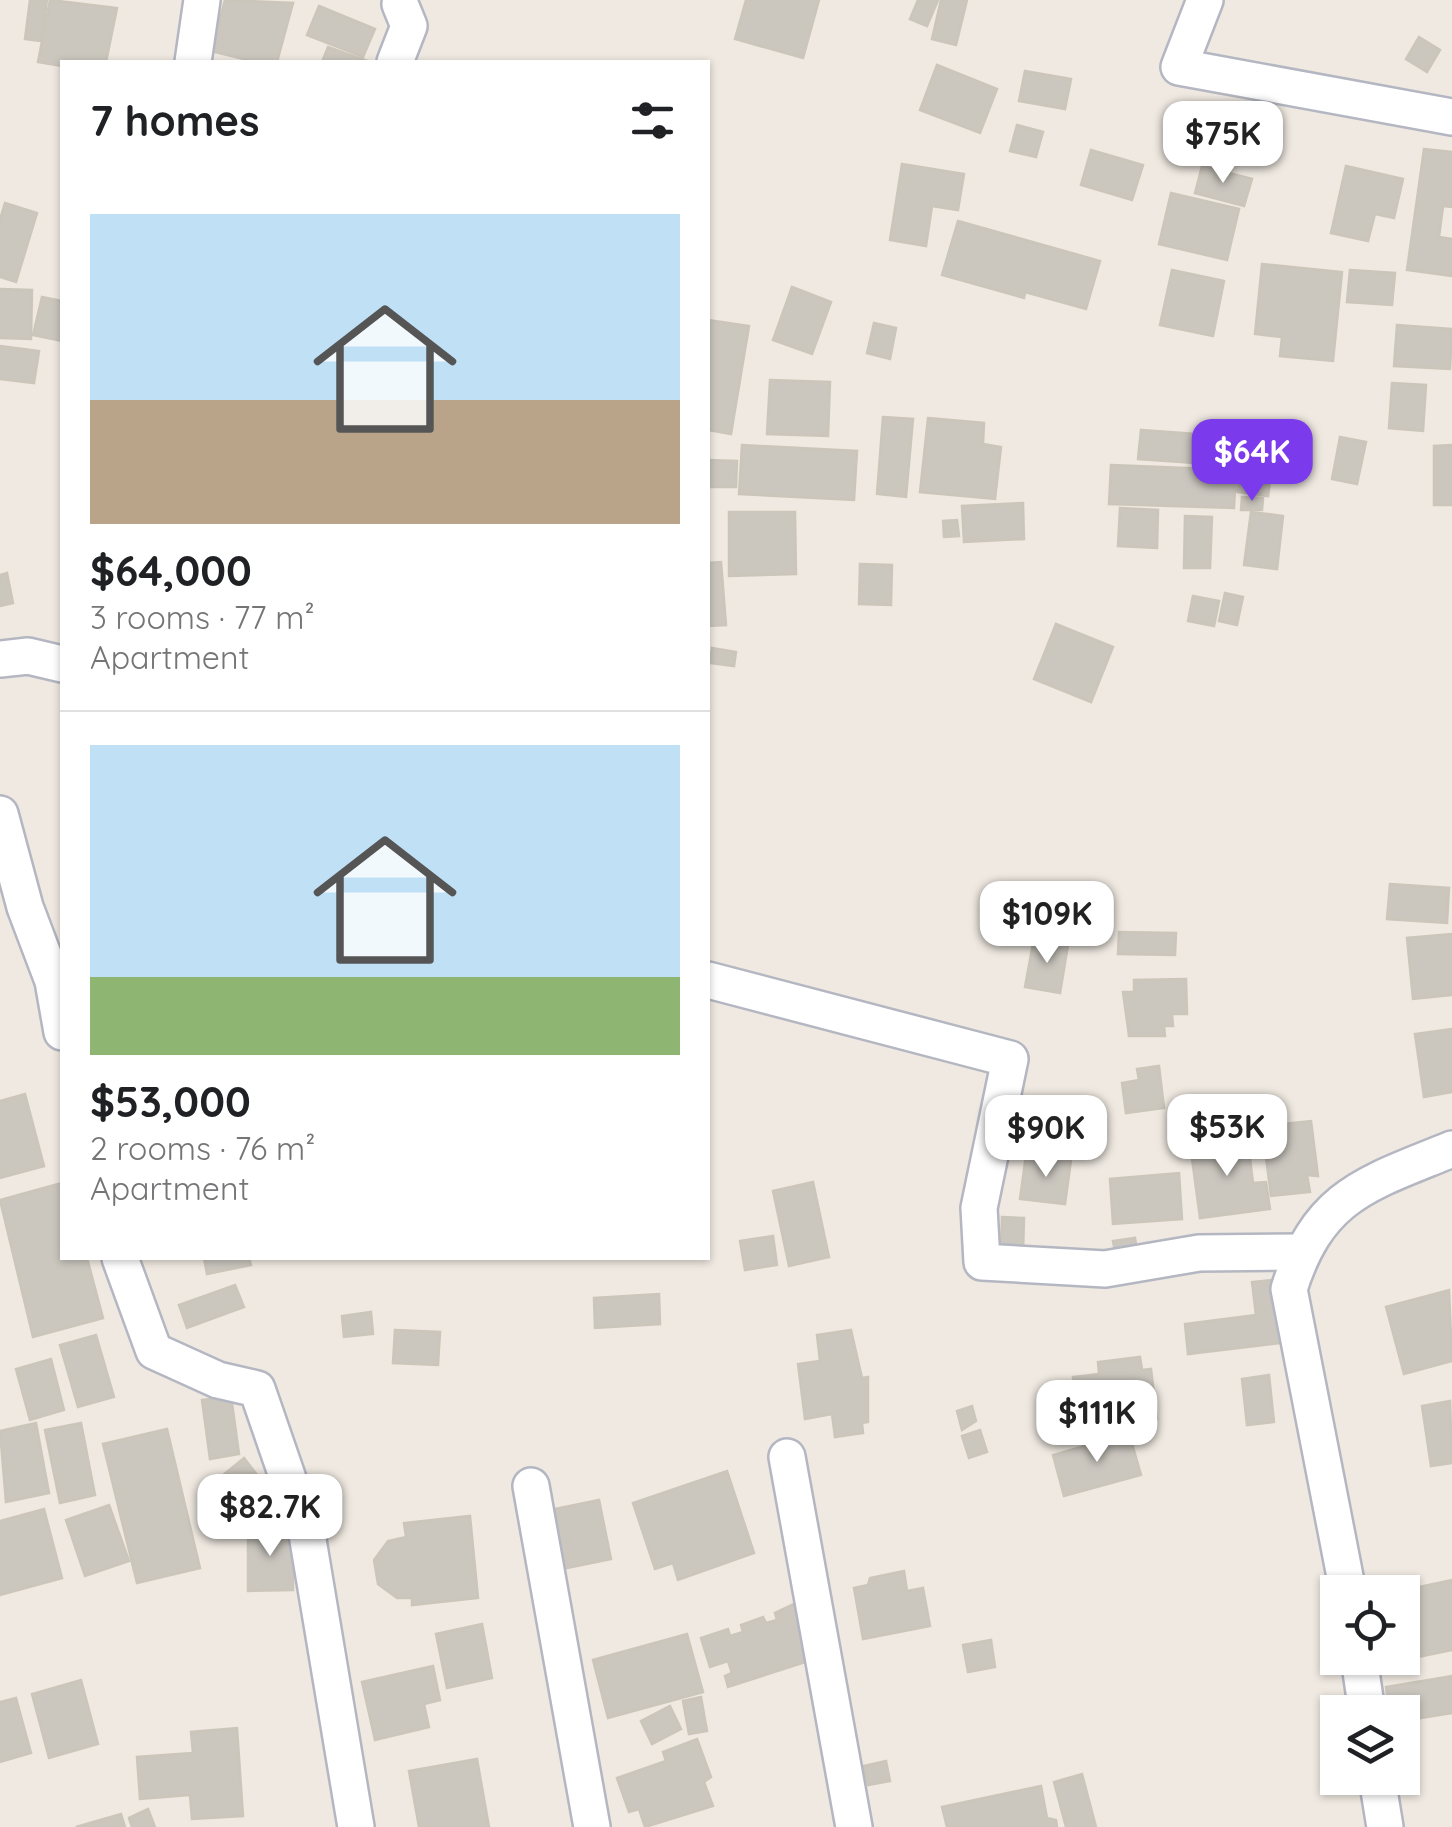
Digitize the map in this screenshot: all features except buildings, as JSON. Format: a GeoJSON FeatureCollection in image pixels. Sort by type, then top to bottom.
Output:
{"type":"FeatureCollection","features":[{"type":"Feature","properties":{"kind":"street"},"geometry":{"type":"LineString","coordinates":[[193,60],[202,0]]}},
{"type":"Feature","properties":{"kind":"street"},"geometry":{"type":"LineString","coordinates":[[1204,0],[1179,67],[1452,117]]}},
{"type":"Feature","properties":{"kind":"street"},"geometry":{"type":"LineString","coordinates":[[396,1],[409,26],[397,60]]}},
{"type":"Feature","properties":{"kind":"street"},"geometry":{"type":"LineString","coordinates":[[0,658],[28,656],[60,664]]}},
{"type":"Feature","properties":{"kind":"street"},"geometry":{"type":"LineString","coordinates":[[0,814],[25,907],[53,981],[60,1021]]}},
{"type":"Feature","properties":{"kind":"street"},"geometry":{"type":"LineString","coordinates":[[710,981],[1010,1058],[979,1208],[982,1262],[1105,1269],[1199,1253],[1301,1252]]}},
{"type":"Feature","properties":{"kind":"street"},"geometry":{"type":"LineString","coordinates":[[1345,1575],[1289,1289],[1301,1252],[1320,1220],[1350,1194],[1452,1149]]}},
{"type":"Feature","properties":{"kind":"street"},"geometry":{"type":"LineString","coordinates":[[121,1260],[154,1351],[218,1380],[257,1390],[306,1534],[356,1827]]}},
{"type":"Feature","properties":{"kind":"street"},"geometry":{"type":"LineString","coordinates":[[787,1457],[854,1827]]}},
{"type":"Feature","properties":{"kind":"street"},"geometry":{"type":"LineString","coordinates":[[532,1486],[592,1827]]}},
{"type":"Feature","properties":{"kind":"street"},"geometry":{"type":"LineString","coordinates":[[1380,1795],[1385,1827]]}}]}
